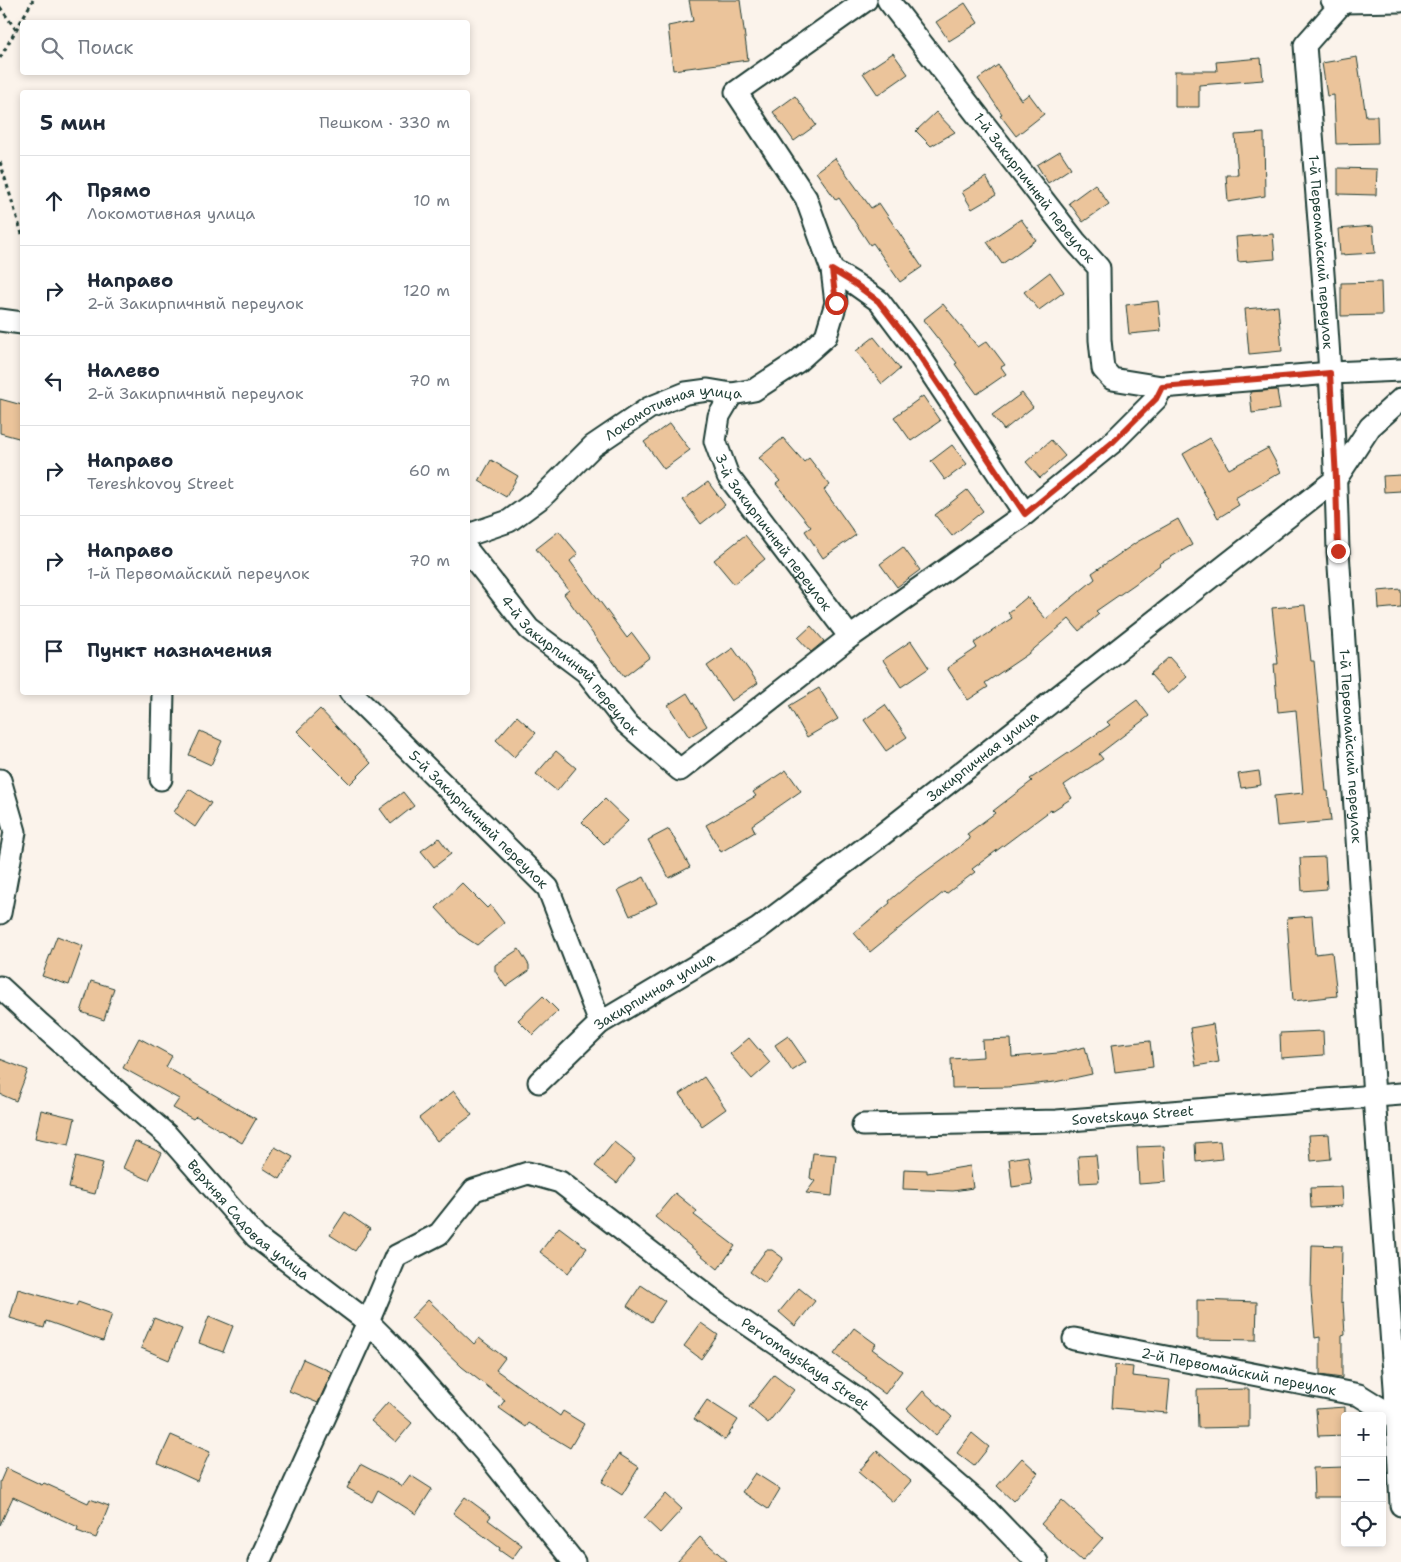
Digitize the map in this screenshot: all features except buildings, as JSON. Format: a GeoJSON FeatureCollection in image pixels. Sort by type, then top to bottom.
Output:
{"type":"FeatureCollection","features":[{"type":"Feature","properties":{"kind":"street","name":"Локомотивная улица"},"geometry":{"type":"LineString","coordinates":[[470,534],[509,521],[542,497],[593,446],[649,408],[686,394],[708,390],[732,394],[754,390],[797,362],[826,336],[836,303],[832,270],[806,198],[736,92],[866,0]]}},
{"type":"Feature","properties":{"kind":"street","name":"1-й Закирпичный переулок"},"geometry":{"type":"LineString","coordinates":[[888,0],[1069,234],[1098,268],[1100,340],[1103,369],[1112,379],[1162,387],[1330,373],[1401,370]]}},
{"type":"Feature","properties":{"kind":"street"},"geometry":{"type":"LineString","coordinates":[[1338,1],[1401,1]]}},
{"type":"Feature","properties":{"kind":"street","name":"1-й Первомайский переулок"},"geometry":{"type":"LineString","coordinates":[[1338,1],[1305,45],[1330,373],[1338,551],[1401,1505]]}},
{"type":"Feature","properties":{"kind":"street"},"geometry":{"type":"LineString","coordinates":[[832,270],[878,301],[915,349],[1025,514]]}},
{"type":"Feature","properties":{"kind":"street"},"geometry":{"type":"LineString","coordinates":[[0,320],[20,323]]}},
{"type":"Feature","properties":{"kind":"street"},"geometry":{"type":"LineString","coordinates":[[850,637],[1025,514],[1113,442],[1156,399],[1162,387]]}},
{"type":"Feature","properties":{"kind":"street","name":"3-й Закирпичный переулок"},"geometry":{"type":"LineString","coordinates":[[732,394],[719,416],[715,441],[728,476],[850,637]]}},
{"type":"Feature","properties":{"kind":"street","name":"Закирпичная улица"},"geometry":{"type":"LineString","coordinates":[[539,1082],[600,1023],[758,929],[883,834],[1336,479],[1370,427],[1401,399]]}},
{"type":"Feature","properties":{"kind":"street","name":"4-й Закирпичный переулок"},"geometry":{"type":"LineString","coordinates":[[470,554],[529,628],[586,672],[626,723],[680,770],[850,637]]}},
{"type":"Feature","properties":{"kind":"street"},"geometry":{"type":"LineString","coordinates":[[161,779],[162,695]]}},
{"type":"Feature","properties":{"kind":"street","name":"5-й Закирпичный переулок"},"geometry":{"type":"LineString","coordinates":[[353,695],[548,888],[600,1023]]}},
{"type":"Feature","properties":{"kind":"street"},"geometry":{"type":"LineString","coordinates":[[0,780],[15,832],[0,914]]}},
{"type":"Feature","properties":{"kind":"street","name":"Верхняя Садовая улица"},"geometry":{"type":"LineString","coordinates":[[0,987],[167,1135],[256,1237],[368,1322],[390,1344],[491,1459],[574,1562]]}},
{"type":"Feature","properties":{"kind":"street","name":"Sovetskaya Street"},"geometry":{"type":"LineString","coordinates":[[863,1125],[1057,1121],[1401,1094]]}},
{"type":"Feature","properties":{"kind":"street","name":"Pervomayskaya Street"},"geometry":{"type":"LineString","coordinates":[[368,1322],[396,1256],[439,1234],[474,1190],[528,1173],[560,1182],[718,1304],[860,1401],[986,1509],[1037,1562]]}},
{"type":"Feature","properties":{"kind":"street"},"geometry":{"type":"LineString","coordinates":[[259,1562],[368,1322]]}},
{"type":"Feature","properties":{"kind":"street","name":"2-й Первомайский переулок"},"geometry":{"type":"LineString","coordinates":[[1074,1339],[1359,1394],[1396,1418]]}},
{"type":"Feature","properties":{"kind":"path"},"geometry":{"type":"LineString","coordinates":[[22,20],[33,0]]}},
{"type":"Feature","properties":{"kind":"path"},"geometry":{"type":"LineString","coordinates":[[0,7],[16,30]]}},
{"type":"Feature","properties":{"kind":"path"},"geometry":{"type":"LineString","coordinates":[[0,58],[20,23]]}},
{"type":"Feature","properties":{"kind":"path"},"geometry":{"type":"LineString","coordinates":[[0,162],[20,227]]}},
{"type":"Feature","properties":{"kind":"route"},"geometry":{"type":"LineString","coordinates":[[836,303],[832,270],[878,301],[915,349],[1025,514],[1113,442],[1156,399],[1162,387],[1330,373],[1338,551]]}}]}
